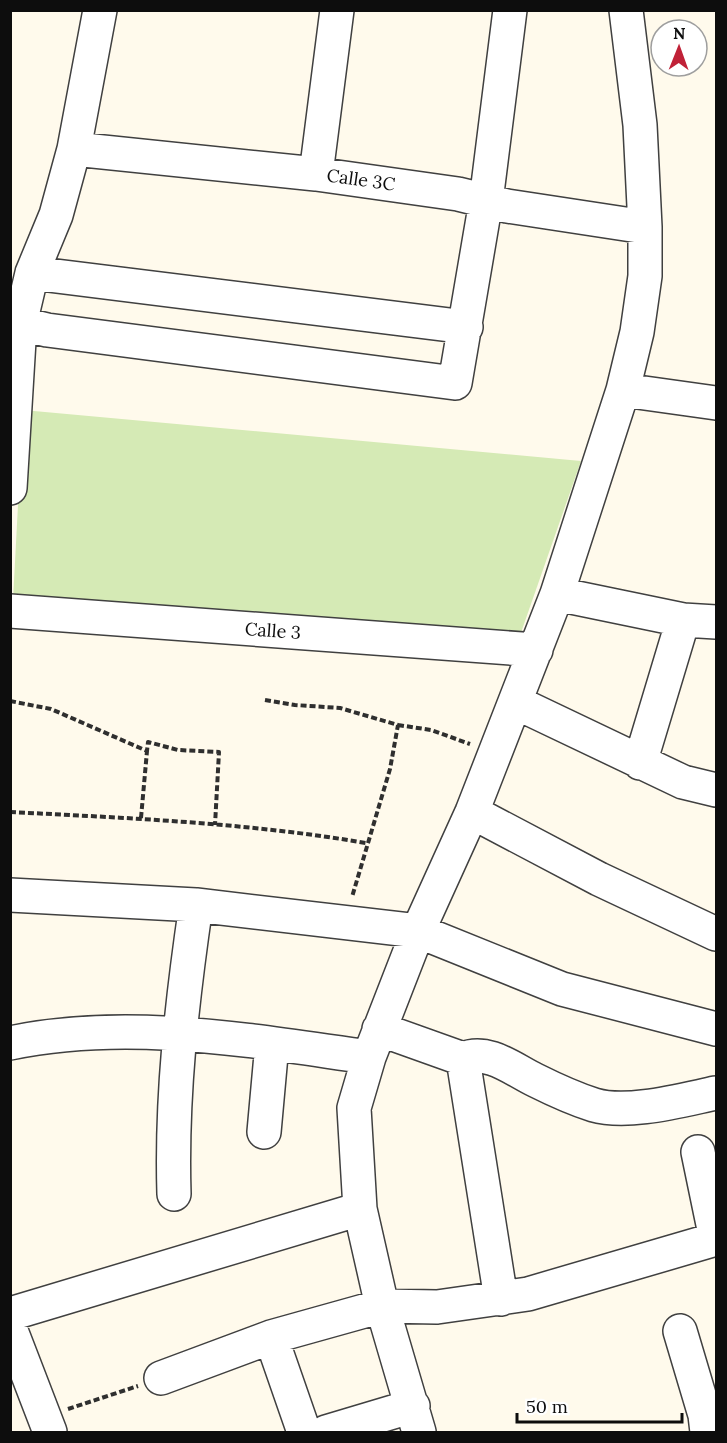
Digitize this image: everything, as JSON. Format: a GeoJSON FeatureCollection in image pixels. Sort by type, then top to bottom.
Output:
{"type":"FeatureCollection","features":[{"type":"Feature","properties":{"kind":"street"},"geometry":{"type":"LineString","coordinates":[[10,488],[15,322],[56,215],[74,149],[100,10]]}},
{"type":"Feature","properties":{"kind":"street"},"geometry":{"type":"LineString","coordinates":[[316,174],[338,10]]}},
{"type":"Feature","properties":{"kind":"street"},"geometry":{"type":"LineString","coordinates":[[15,322],[455,383],[486,201],[510,10]]}},
{"type":"Feature","properties":{"kind":"street"},"geometry":{"type":"LineString","coordinates":[[326,1432],[416,1419],[382,1306],[360,1209],[354,1108],[374,1043],[418,931],[472,812],[557,594],[623,390],[637,332],[645,276],[640,125],[626,10]]}},
{"type":"Feature","properties":{"kind":"street","name":"Calle 3C"},"geometry":{"type":"LineString","coordinates":[[74,149],[316,174],[458,194],[486,201],[645,226]]}},
{"type":"Feature","properties":{"kind":"street"},"geometry":{"type":"LineString","coordinates":[[32,273],[466,327]]}},
{"type":"Feature","properties":{"kind":"street"},"geometry":{"type":"LineString","coordinates":[[623,390],[717,403]]}},
{"type":"Feature","properties":{"kind":"street"},"geometry":{"type":"LineString","coordinates":[[557,594],[683,620],[717,622]]}},
{"type":"Feature","properties":{"kind":"street","name":"Calle 3"},"geometry":{"type":"LineString","coordinates":[[10,611],[536,650]]}},
{"type":"Feature","properties":{"kind":"street"},"geometry":{"type":"LineString","coordinates":[[640,763],[683,620]]}},
{"type":"Feature","properties":{"kind":"street"},"geometry":{"type":"LineString","coordinates":[[515,702],[683,782],[717,790]]}},
{"type":"Feature","properties":{"kind":"street"},"geometry":{"type":"LineString","coordinates":[[472,812],[599,879],[717,934]]}},
{"type":"Feature","properties":{"kind":"street"},"geometry":{"type":"LineString","coordinates":[[10,895],[196,905],[272,916],[345,921],[418,931],[562,989],[717,1029]]}},
{"type":"Feature","properties":{"kind":"street"},"geometry":{"type":"LineString","coordinates":[[174,1194],[172,1134],[180,1033],[196,905]]}},
{"type":"Feature","properties":{"kind":"street"},"geometry":{"type":"LineString","coordinates":[[10,1043],[67,1033],[180,1033],[272,1044],[374,1043],[463,1059],[476,1056],[497,1060],[534,1080],[596,1105],[621,1108],[717,1093]]}},
{"type":"Feature","properties":{"kind":"street"},"geometry":{"type":"LineString","coordinates":[[264,1132],[272,1044]]}},
{"type":"Feature","properties":{"kind":"street"},"geometry":{"type":"LineString","coordinates":[[463,1059],[501,1299]]}},
{"type":"Feature","properties":{"kind":"street"},"geometry":{"type":"LineString","coordinates":[[161,1378],[271,1337],[382,1306],[437,1307],[528,1294],[716,1239],[698,1152]]}},
{"type":"Feature","properties":{"kind":"street"},"geometry":{"type":"LineString","coordinates":[[10,1314],[360,1209]]}},
{"type":"Feature","properties":{"kind":"street"},"geometry":{"type":"LineString","coordinates":[[10,1328],[47,1425]]}},
{"type":"Feature","properties":{"kind":"street"},"geometry":{"type":"LineString","coordinates":[[680,1331],[705,1415],[706,1432]]}},
{"type":"Feature","properties":{"kind":"street"},"geometry":{"type":"LineString","coordinates":[[271,1337],[304,1432]]}},
{"type":"Feature","properties":{"kind":"path"},"geometry":{"type":"LineString","coordinates":[[265,700],[340,708],[398,725],[431,730],[495,754]]}},
{"type":"Feature","properties":{"kind":"path"},"geometry":{"type":"LineString","coordinates":[[10,701],[51,709],[147,751]]}},
{"type":"Feature","properties":{"kind":"path"},"geometry":{"type":"LineString","coordinates":[[345,921],[366,843],[390,769],[398,725]]}},
{"type":"Feature","properties":{"kind":"path"},"geometry":{"type":"LineString","coordinates":[[141,818],[148,742],[178,750],[219,752],[215,825]]}},
{"type":"Feature","properties":{"kind":"path"},"geometry":{"type":"LineString","coordinates":[[10,812],[141,818],[317,834],[366,843]]}},
{"type":"Feature","properties":{"kind":"path"},"geometry":{"type":"LineString","coordinates":[[47,1425],[161,1378]]}},
{"type":"Feature","properties":{"kind":"green space"},"geometry":{"type":"Polygon","coordinates":[[[23,410],[581,461],[517,644],[13,600],[23,410]]]}}]}
